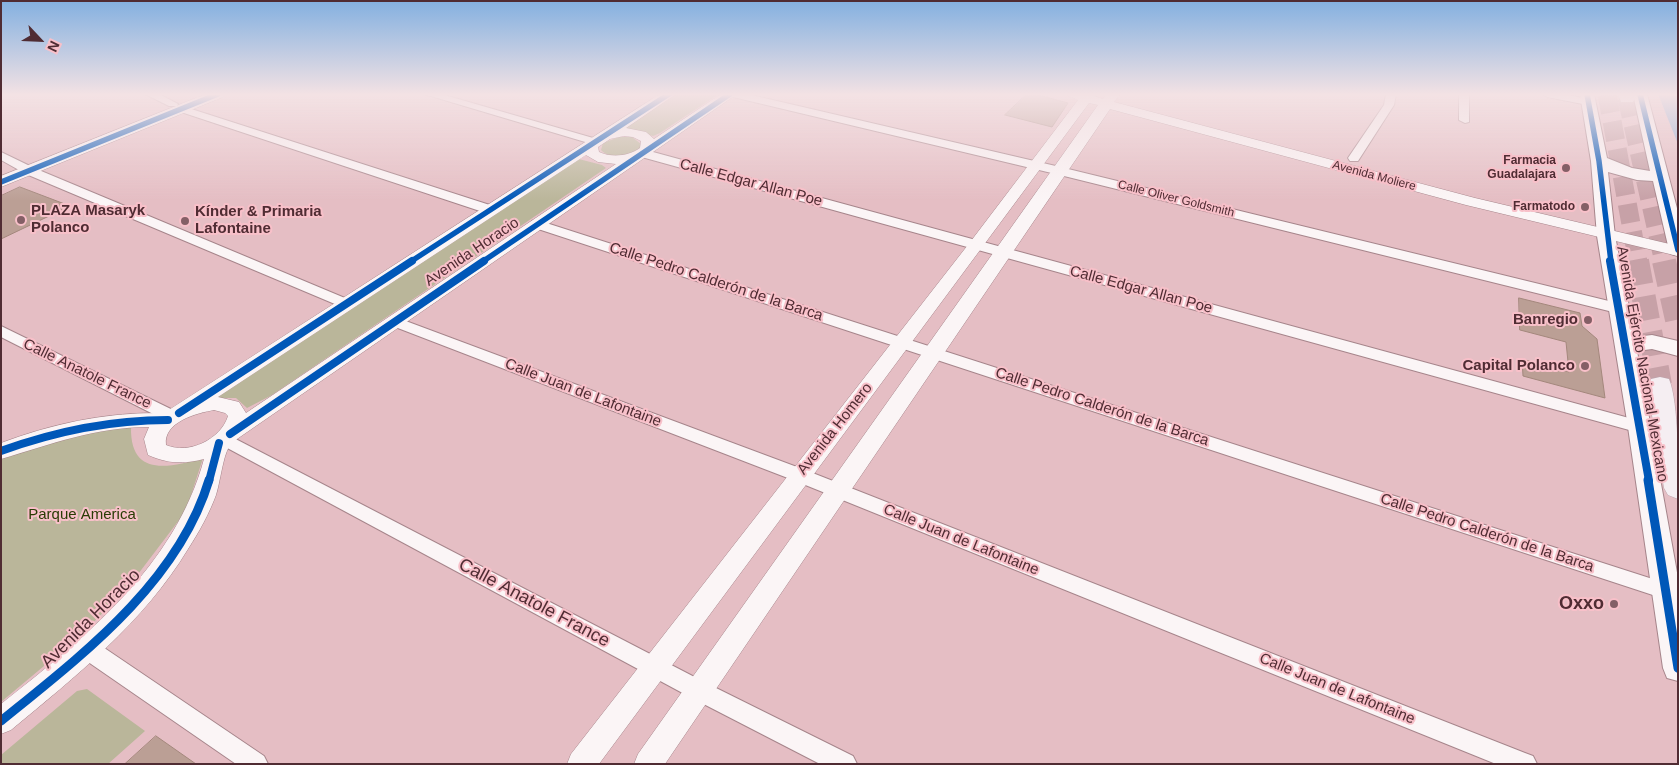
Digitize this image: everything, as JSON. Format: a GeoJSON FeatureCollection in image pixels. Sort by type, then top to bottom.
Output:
{"type":"FeatureCollection","features":[{"type":"Feature","properties":{"kind":"main road","name":"Avenida Ejército Nacional Mexicano"},"geometry":{"type":"LineString","coordinates":[[1593,130],[1599,161],[1605,229],[1617,308],[1627,348],[1678,668]]}},
{"type":"Feature","properties":{"kind":"main road"},"geometry":{"type":"LineString","coordinates":[[1644,130],[1661,174],[1677,244]]}},
{"type":"Feature","properties":{"kind":"main road"},"geometry":{"type":"LineString","coordinates":[[1599,161],[1610,167],[1634,174],[1661,174]]}},
{"type":"Feature","properties":{"kind":"main road"},"geometry":{"type":"LineString","coordinates":[[1627,348],[1634,343],[1643,341],[1678,349]]}},
{"type":"Feature","properties":{"kind":"main road","name":"Avenida Ejército Nacional Mexicano"},"geometry":{"type":"LineString","coordinates":[[1660,385],[1678,488]]}},
{"type":"Feature","properties":{"kind":"street"},"geometry":{"type":"LineString","coordinates":[[1,173],[24,168],[120,130]]}},
{"type":"Feature","properties":{"kind":"street"},"geometry":{"type":"LineString","coordinates":[[246,130],[491,210]]}},
{"type":"Feature","properties":{"kind":"street"},"geometry":{"type":"LineString","coordinates":[[557,130],[597,141],[625,132],[641,135],[649,143],[643,153],[622,160],[605,159],[593,154],[597,141]]}},
{"type":"Feature","properties":{"kind":"street","name":"Avenida Horacio"},"geometry":{"type":"LineString","coordinates":[[173,417],[614,130]]}},
{"type":"Feature","properties":{"kind":"street","name":"Avenida Horacio"},"geometry":{"type":"LineString","coordinates":[[1,721],[86,648],[142,593],[175,549],[198,511],[224,439],[678,130]]}},
{"type":"Feature","properties":{"kind":"street","name":"Calle Oliver Goldsmith"},"geometry":{"type":"LineString","coordinates":[[883,130],[1060,171],[1617,308]]}},
{"type":"Feature","properties":{"kind":"street","name":"Avenida Homero"},"geometry":{"type":"LineString","coordinates":[[581,764],[1037,166],[1069,130]]}},
{"type":"Feature","properties":{"kind":"street"},"geometry":{"type":"LineString","coordinates":[[648,764],[1060,171],[1081,130]]}},
{"type":"Feature","properties":{"kind":"street","name":"Avenida Moliere"},"geometry":{"type":"LineString","coordinates":[[1226,130],[1605,229],[1677,244]]}},
{"type":"Feature","properties":{"kind":"street","name":"Avenida Moliere"},"geometry":{"type":"LineString","coordinates":[[1238,130],[1354,158],[1475,196]]}},
{"type":"Feature","properties":{"kind":"street"},"geometry":{"type":"LineString","coordinates":[[1354,158],[1373,130]]}},
{"type":"Feature","properties":{"kind":"street","name":"Calle Edgar Allan Poe"},"geometry":{"type":"LineString","coordinates":[[643,153],[1640,427]]}},
{"type":"Feature","properties":{"kind":"street"},"geometry":{"type":"LineString","coordinates":[[1,155],[24,168],[347,304]]}},
{"type":"Feature","properties":{"kind":"street"},"geometry":{"type":"LineString","coordinates":[[1,182],[24,168]]}},
{"type":"Feature","properties":{"kind":"street","name":"Calle Pedro Calderón de la Barca"},"geometry":{"type":"LineString","coordinates":[[538,224],[1665,591]]}},
{"type":"Feature","properties":{"kind":"street","name":"Calle Juan de Lafontaine"},"geometry":{"type":"LineString","coordinates":[[395,322],[799,476],[1525,764]]}},
{"type":"Feature","properties":{"kind":"street","name":"Calle Anatole France"},"geometry":{"type":"LineString","coordinates":[[1,331],[173,417]]}},
{"type":"Feature","properties":{"kind":"street"},"geometry":{"type":"LineString","coordinates":[[1,451],[99,422],[173,417],[203,404],[224,404],[232,407],[238,416],[238,422],[224,439],[207,449],[182,456],[162,454],[156,449],[154,443],[155,436],[173,417]]}},
{"type":"Feature","properties":{"kind":"street","name":"Calle Anatole France"},"geometry":{"type":"LineString","coordinates":[[224,439],[698,690],[845,764]]}},
{"type":"Feature","properties":{"kind":"street"},"geometry":{"type":"LineString","coordinates":[[86,648],[256,764]]}},
{"type":"Feature","properties":{"kind":"green space"},"geometry":{"type":"Polygon","coordinates":[[[630,130],[665,130],[653,136],[630,130]]]}},
{"type":"Feature","properties":{"kind":"green space"},"geometry":{"type":"Polygon","coordinates":[[[619,137],[632,137],[641,144],[641,147],[632,153],[621,156],[610,155],[601,150],[603,143],[619,137]]]}},
{"type":"Feature","properties":{"kind":"green space"},"geometry":{"type":"Polygon","coordinates":[[[575,158],[602,165],[606,168],[272,395],[247,408],[236,398],[217,398],[214,392],[575,158]]]}},
{"type":"Feature","properties":{"kind":"green space","name":"Parque America"},"geometry":{"type":"Polygon","coordinates":[[[131,427],[132,443],[137,454],[144,461],[154,465],[165,466],[203,458],[186,511],[129,586],[81,635],[1,702],[1,457],[82,430],[131,427]]]}},
{"type":"Feature","properties":{"kind":"green space"},"geometry":{"type":"Polygon","coordinates":[[[87,689],[145,731],[108,764],[1,764],[1,755],[77,691],[87,689]]]}},
{"type":"Feature","properties":{"kind":"water"},"geometry":{"type":"Polygon","coordinates":[[[1672,130],[1678,130],[1678,144],[1672,130]]]}},
{"type":"Feature","properties":{"kind":"building","name":"PLAZA Masaryk Polanco"},"geometry":{"type":"Polygon","coordinates":[[[20,187],[70,206],[1,239],[1,196],[20,187]]]}},
{"type":"Feature","properties":{"kind":"building"},"geometry":{"type":"Polygon","coordinates":[[[1519,298],[1580,313],[1582,326],[1597,339],[1605,398],[1523,376],[1522,359],[1569,372],[1566,342],[1520,330],[1519,298]]]}},
{"type":"Feature","properties":{"kind":"building"},"geometry":{"type":"Polygon","coordinates":[[[156,736],[196,764],[125,764],[156,736]]]}},
{"type":"Feature","properties":{"kind":"tunnel"},"geometry":{"type":"LineString","coordinates":[[1614,130],[1638,262]]}},
{"type":"Feature","properties":{"kind":"tunnel"},"geometry":{"type":"LineString","coordinates":[[1634,130],[1664,262]]}},
{"type":"Feature","properties":{"kind":"tunnel"},"geometry":{"type":"LineString","coordinates":[[1637,261],[1660,385]]}},
{"type":"Feature","properties":{"kind":"tunnel"},"geometry":{"type":"LineString","coordinates":[[1664,261],[1678,324]]}},
{"type":"Feature","properties":{"kind":"cycle path"},"geometry":{"type":"LineString","coordinates":[[1,182],[130,130]]}},
{"type":"Feature","properties":{"kind":"cycle path"},"geometry":{"type":"LineString","coordinates":[[179,413],[614,130]]}},
{"type":"Feature","properties":{"kind":"cycle path"},"geometry":{"type":"LineString","coordinates":[[230,434],[678,130]]}},
{"type":"Feature","properties":{"kind":"cycle path"},"geometry":{"type":"LineString","coordinates":[[1593,130],[1599,161],[1606,236],[1640,427],[1678,668]]}},
{"type":"Feature","properties":{"kind":"cycle path"},"geometry":{"type":"LineString","coordinates":[[1649,130],[1678,250]]}},
{"type":"Feature","properties":{"kind":"cycle path"},"geometry":{"type":"LineString","coordinates":[[1,451],[22,443],[83,426],[124,421],[168,420]]}},
{"type":"Feature","properties":{"kind":"cycle path"},"geometry":{"type":"LineString","coordinates":[[1,721],[57,675],[111,626],[159,572],[180,543],[201,504],[219,443]]}},
{"type":"Feature","properties":{"kind":"place","name":"Farmacia Guadalajara"},"geometry":{"type":"Point","coordinates":[1566,168]}},
{"type":"Feature","properties":{"kind":"place","name":"Farmatodo"},"geometry":{"type":"Point","coordinates":[1585,207]}},
{"type":"Feature","properties":{"kind":"place","name":"PLAZA Masaryk Polanco"},"geometry":{"type":"Point","coordinates":[21,220]}},
{"type":"Feature","properties":{"kind":"place","name":"Kínder & Primaria Lafontaine"},"geometry":{"type":"Point","coordinates":[185,221]}},
{"type":"Feature","properties":{"kind":"place","name":"Banregio"},"geometry":{"type":"Point","coordinates":[1588,320]}},
{"type":"Feature","properties":{"kind":"place","name":"Capital Polanco"},"geometry":{"type":"Point","coordinates":[1585,366]}},
{"type":"Feature","properties":{"kind":"place","name":"Oxxo"},"geometry":{"type":"Point","coordinates":[1614,604]}}]}
